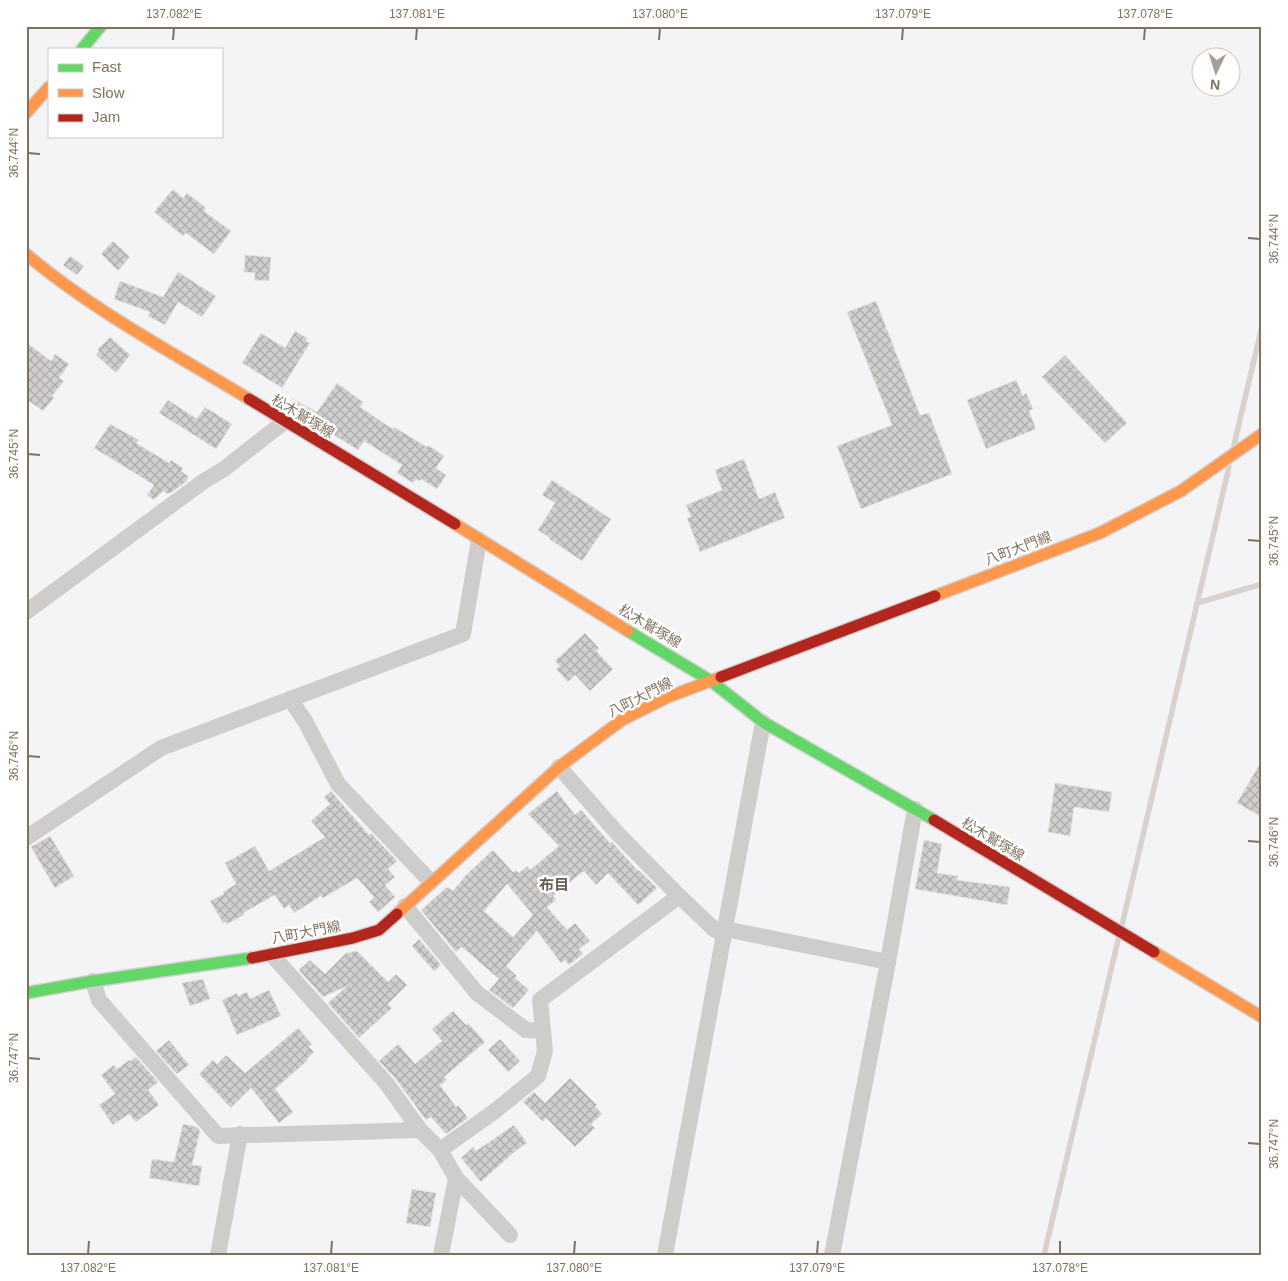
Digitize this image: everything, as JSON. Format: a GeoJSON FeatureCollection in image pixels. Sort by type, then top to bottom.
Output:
{"type":"FeatureCollection","features":[{"type":"Feature","properties":{"kind":"main road"},"geometry":{"type":"LineString","coordinates":[[83,48],[102,26]]}},
{"type":"Feature","properties":{"kind":"main road"},"geometry":{"type":"LineString","coordinates":[[26,113],[48,88]]}},
{"type":"Feature","properties":{"kind":"main road","name":"松木鷲塚線"},"geometry":{"type":"LineString","coordinates":[[30,264],[284,422],[711,681],[763,722],[915,809],[1262,1016]]}},
{"type":"Feature","properties":{"kind":"main road","name":"八町大門線"},"geometry":{"type":"LineString","coordinates":[[26,993],[92,980],[272,955],[307,946],[353,938],[379,930],[559,767],[622,720],[668,697],[1100,533],[1181,491],[1262,434]]}},
{"type":"Feature","properties":{"kind":"street"},"geometry":{"type":"LineString","coordinates":[[26,612],[204,481],[224,469],[284,422]]}},
{"type":"Feature","properties":{"kind":"street"},"geometry":{"type":"LineString","coordinates":[[26,838],[161,748],[463,634],[479,540]]}},
{"type":"Feature","properties":{"kind":"street"},"geometry":{"type":"LineString","coordinates":[[290,699],[305,721],[338,784],[431,882]]}},
{"type":"Feature","properties":{"kind":"street"},"geometry":{"type":"LineString","coordinates":[[665,1255],[763,722]]}},
{"type":"Feature","properties":{"kind":"street"},"geometry":{"type":"LineString","coordinates":[[559,767],[619,835],[715,930],[725,930],[888,962]]}},
{"type":"Feature","properties":{"kind":"street"},"geometry":{"type":"LineString","coordinates":[[832,1255],[915,809]]}},
{"type":"Feature","properties":{"kind":"street"},"geometry":{"type":"LineString","coordinates":[[440,1150],[495,1111],[538,1076],[545,1051],[540,1000],[679,896]]}},
{"type":"Feature","properties":{"kind":"street"},"geometry":{"type":"LineString","coordinates":[[405,906],[477,993],[526,1030],[543,1031]]}},
{"type":"Feature","properties":{"kind":"street"},"geometry":{"type":"LineString","coordinates":[[272,955],[387,1084],[420,1130],[440,1150],[456,1178],[510,1235]]}},
{"type":"Feature","properties":{"kind":"street"},"geometry":{"type":"LineString","coordinates":[[92,980],[99,1000],[218,1136],[420,1130]]}},
{"type":"Feature","properties":{"kind":"street"},"geometry":{"type":"LineString","coordinates":[[218,1255],[240,1134]]}},
{"type":"Feature","properties":{"kind":"street"},"geometry":{"type":"LineString","coordinates":[[441,1255],[456,1178]]}},
{"type":"Feature","properties":{"kind":"building"},"geometry":{"type":"Polygon","coordinates":[[[173,189],[183,198],[187,193],[206,208],[204,211],[231,231],[214,254],[186,233],[183,236],[154,212],[173,189]]]}},
{"type":"Feature","properties":{"kind":"building"},"geometry":{"type":"Polygon","coordinates":[[[113,241],[130,257],[118,271],[101,254],[113,241]]]}},
{"type":"Feature","properties":{"kind":"building"},"geometry":{"type":"Polygon","coordinates":[[[245,255],[271,257],[269,281],[254,280],[255,273],[244,272],[245,255]]]}},
{"type":"Feature","properties":{"kind":"building"},"geometry":{"type":"Polygon","coordinates":[[[70,256],[84,266],[77,275],[63,265],[70,256]]]}},
{"type":"Feature","properties":{"kind":"building"},"geometry":{"type":"Polygon","coordinates":[[[178,272],[216,296],[202,317],[178,302],[165,325],[148,316],[150,312],[114,299],[120,281],[163,297],[178,272]]]}},
{"type":"Feature","properties":{"kind":"building"},"geometry":{"type":"Polygon","coordinates":[[[876,301],[920,415],[929,413],[952,474],[861,509],[837,446],[892,425],[847,312],[876,301]]]}},
{"type":"Feature","properties":{"kind":"building"},"geometry":{"type":"Polygon","coordinates":[[[295,331],[307,338],[306,341],[310,343],[282,388],[242,363],[261,333],[285,348],[295,331]]]}},
{"type":"Feature","properties":{"kind":"building"},"geometry":{"type":"Polygon","coordinates":[[[110,337],[130,355],[116,373],[96,355],[99,351],[98,349],[110,337]]]}},
{"type":"Feature","properties":{"kind":"building"},"geometry":{"type":"Polygon","coordinates":[[[26,342],[51,361],[55,354],[69,364],[59,378],[64,381],[52,396],[54,398],[43,411],[26,399],[26,342]]]}},
{"type":"Feature","properties":{"kind":"building"},"geometry":{"type":"Polygon","coordinates":[[[1065,355],[1127,423],[1105,443],[1042,377],[1065,355]]]}},
{"type":"Feature","properties":{"kind":"building"},"geometry":{"type":"Polygon","coordinates":[[[1016,380],[1023,396],[1026,393],[1033,409],[1029,411],[1036,429],[986,449],[967,400],[1016,380]]]}},
{"type":"Feature","properties":{"kind":"building"},"geometry":{"type":"Polygon","coordinates":[[[337,383],[363,402],[360,407],[393,429],[394,427],[444,456],[436,468],[446,475],[437,489],[421,479],[420,481],[416,479],[413,483],[397,473],[402,465],[364,441],[358,450],[288,407],[293,399],[317,412],[337,383]]]}},
{"type":"Feature","properties":{"kind":"building"},"geometry":{"type":"Polygon","coordinates":[[[168,400],[197,419],[205,407],[232,424],[216,449],[159,413],[168,400]]]}},
{"type":"Feature","properties":{"kind":"building"},"geometry":{"type":"Polygon","coordinates":[[[110,424],[139,440],[136,443],[169,463],[171,460],[183,468],[181,471],[188,476],[187,481],[168,494],[163,491],[154,500],[147,495],[154,485],[94,448],[110,424]]]}},
{"type":"Feature","properties":{"kind":"building"},"geometry":{"type":"Polygon","coordinates":[[[744,459],[759,499],[775,492],[785,518],[700,552],[687,518],[691,517],[686,505],[722,490],[715,470],[744,459]]]}},
{"type":"Feature","properties":{"kind":"building"},"geometry":{"type":"Polygon","coordinates":[[[552,480],[611,519],[582,561],[538,530],[555,503],[542,495],[552,480]]]}},
{"type":"Feature","properties":{"kind":"building"},"geometry":{"type":"Polygon","coordinates":[[[585,633],[599,648],[596,651],[613,669],[590,691],[575,675],[568,682],[556,669],[560,666],[555,661],[585,633]]]}},
{"type":"Feature","properties":{"kind":"building"},"geometry":{"type":"Polygon","coordinates":[[[1262,760],[1262,817],[1237,803],[1262,760]]]}},
{"type":"Feature","properties":{"kind":"building"},"geometry":{"type":"Polygon","coordinates":[[[1055,783],[1112,792],[1109,812],[1074,807],[1070,836],[1048,832],[1055,783]]]}},
{"type":"Feature","properties":{"kind":"building"},"geometry":{"type":"Polygon","coordinates":[[[331,791],[369,835],[371,833],[397,861],[388,869],[395,877],[385,885],[395,897],[378,912],[369,902],[374,897],[357,878],[323,898],[321,896],[294,913],[289,905],[284,909],[275,895],[243,913],[244,915],[227,924],[226,922],[223,923],[210,901],[224,894],[223,892],[236,884],[225,863],[255,846],[269,871],[325,837],[311,821],[330,804],[324,797],[331,791]]]}},
{"type":"Feature","properties":{"kind":"building"},"geometry":{"type":"Polygon","coordinates":[[[557,791],[575,815],[581,810],[610,843],[612,842],[638,871],[657,888],[638,905],[608,873],[596,885],[584,871],[553,896],[556,900],[547,907],[567,930],[575,923],[590,941],[579,949],[583,954],[569,965],[565,960],[561,963],[537,931],[506,966],[517,976],[515,978],[529,990],[513,1008],[489,990],[499,979],[462,947],[456,952],[421,910],[447,887],[453,891],[466,875],[493,850],[513,872],[516,870],[519,873],[527,866],[530,870],[559,846],[528,814],[557,791]],[[507,884],[484,911],[513,937],[533,915],[507,884]]]}},
{"type":"Feature","properties":{"kind":"building"},"geometry":{"type":"Polygon","coordinates":[[[50,836],[74,876],[55,888],[31,847],[50,836]]]}},
{"type":"Feature","properties":{"kind":"building"},"geometry":{"type":"Polygon","coordinates":[[[924,840],[942,844],[937,873],[958,876],[957,880],[1010,887],[1007,905],[915,889],[924,840]]]}},
{"type":"Feature","properties":{"kind":"building"},"geometry":{"type":"Polygon","coordinates":[[[419,939],[441,965],[434,971],[412,946],[419,939]]]}},
{"type":"Feature","properties":{"kind":"building"},"geometry":{"type":"Polygon","coordinates":[[[357,951],[388,982],[396,974],[407,985],[388,1004],[392,1008],[359,1038],[328,1003],[347,986],[323,997],[299,970],[310,960],[325,974],[346,953],[357,951]]]}},
{"type":"Feature","properties":{"kind":"building"},"geometry":{"type":"Polygon","coordinates":[[[203,979],[210,999],[190,1006],[182,983],[203,979]]]}},
{"type":"Feature","properties":{"kind":"building"},"geometry":{"type":"Polygon","coordinates":[[[269,990],[281,1016],[237,1035],[222,1000],[237,993],[238,996],[247,992],[250,999],[269,990]]]}},
{"type":"Feature","properties":{"kind":"building"},"geometry":{"type":"Polygon","coordinates":[[[453,1011],[466,1025],[468,1023],[485,1042],[444,1077],[447,1080],[440,1085],[456,1107],[458,1105],[468,1118],[446,1134],[431,1117],[426,1120],[395,1078],[379,1061],[398,1044],[415,1064],[442,1041],[432,1029],[453,1011]]]}},
{"type":"Feature","properties":{"kind":"building"},"geometry":{"type":"Polygon","coordinates":[[[298,1028],[312,1044],[309,1047],[314,1052],[308,1060],[275,1089],[293,1112],[279,1123],[251,1088],[231,1108],[199,1074],[213,1060],[217,1064],[226,1055],[245,1073],[298,1028]]]}},
{"type":"Feature","properties":{"kind":"building"},"geometry":{"type":"Polygon","coordinates":[[[500,1039],[520,1061],[508,1072],[488,1050],[500,1039]]]}},
{"type":"Feature","properties":{"kind":"building"},"geometry":{"type":"Polygon","coordinates":[[[169,1040],[189,1065],[177,1074],[156,1051],[169,1040]]]}},
{"type":"Feature","properties":{"kind":"building"},"geometry":{"type":"Polygon","coordinates":[[[136,1057],[158,1082],[148,1090],[159,1105],[136,1122],[129,1114],[113,1125],[99,1105],[115,1094],[101,1075],[114,1065],[117,1069],[136,1057]]]}},
{"type":"Feature","properties":{"kind":"building"},"geometry":{"type":"Polygon","coordinates":[[[570,1078],[597,1105],[595,1106],[602,1114],[591,1124],[595,1128],[575,1147],[546,1118],[543,1122],[523,1102],[534,1092],[545,1103],[570,1078]]]}},
{"type":"Feature","properties":{"kind":"building"},"geometry":{"type":"Polygon","coordinates":[[[183,1124],[197,1127],[200,1131],[192,1165],[202,1166],[199,1186],[149,1178],[152,1159],[174,1162],[183,1124]]]}},
{"type":"Feature","properties":{"kind":"building"},"geometry":{"type":"Polygon","coordinates":[[[514,1125],[527,1143],[481,1182],[461,1158],[473,1147],[476,1151],[514,1125]]]}},
{"type":"Feature","properties":{"kind":"building"},"geometry":{"type":"Polygon","coordinates":[[[412,1189],[436,1193],[430,1227],[406,1223],[412,1189]]]}},
{"type":"Feature","properties":{"kind":"waterway"},"geometry":{"type":"LineString","coordinates":[[1234,445],[1262,326]]}},
{"type":"Feature","properties":{"kind":"waterway"},"geometry":{"type":"LineString","coordinates":[[1122,925],[1229,467]]}},
{"type":"Feature","properties":{"kind":"waterway"},"geometry":{"type":"LineString","coordinates":[[1197,603],[1262,584]]}},
{"type":"Feature","properties":{"kind":"waterway"},"geometry":{"type":"LineString","coordinates":[[1044,1255],[1119,936]]}},
{"type":"Feature","properties":{"kind":"traffic: fast"},"geometry":{"type":"LineString","coordinates":[[83,48],[101,26]]}},
{"type":"Feature","properties":{"kind":"traffic: fast"},"geometry":{"type":"LineString","coordinates":[[628,631],[711,681],[763,722],[934,820]]}},
{"type":"Feature","properties":{"kind":"traffic: fast"},"geometry":{"type":"LineString","coordinates":[[26,993],[93,981],[252,958]]}},
{"type":"Feature","properties":{"kind":"traffic: slow"},"geometry":{"type":"LineString","coordinates":[[26,113],[48,88]]}},
{"type":"Feature","properties":{"kind":"traffic: slow"},"geometry":{"type":"LineString","coordinates":[[26,254],[106,313],[249,399]]}},
{"type":"Feature","properties":{"kind":"traffic: slow"},"geometry":{"type":"LineString","coordinates":[[935,596],[1100,533],[1181,491],[1262,434]]}},
{"type":"Feature","properties":{"kind":"traffic: slow"},"geometry":{"type":"LineString","coordinates":[[455,524],[628,631]]}},
{"type":"Feature","properties":{"kind":"traffic: slow"},"geometry":{"type":"LineString","coordinates":[[397,914],[559,767],[622,720],[668,697],[721,677]]}},
{"type":"Feature","properties":{"kind":"traffic: slow"},"geometry":{"type":"LineString","coordinates":[[1154,952],[1262,1017]]}},
{"type":"Feature","properties":{"kind":"traffic: jam"},"geometry":{"type":"LineString","coordinates":[[249,399],[455,524]]}},
{"type":"Feature","properties":{"kind":"traffic: jam"},"geometry":{"type":"LineString","coordinates":[[721,677],[935,596]]}},
{"type":"Feature","properties":{"kind":"traffic: jam"},"geometry":{"type":"LineString","coordinates":[[934,820],[1154,952]]}},
{"type":"Feature","properties":{"kind":"traffic: jam"},"geometry":{"type":"LineString","coordinates":[[252,958],[353,938],[379,930],[397,914]]}},
{"type":"Feature","properties":{"kind":"district","name":"布目"},"geometry":{"type":"Point","coordinates":[554,884]}}]}
